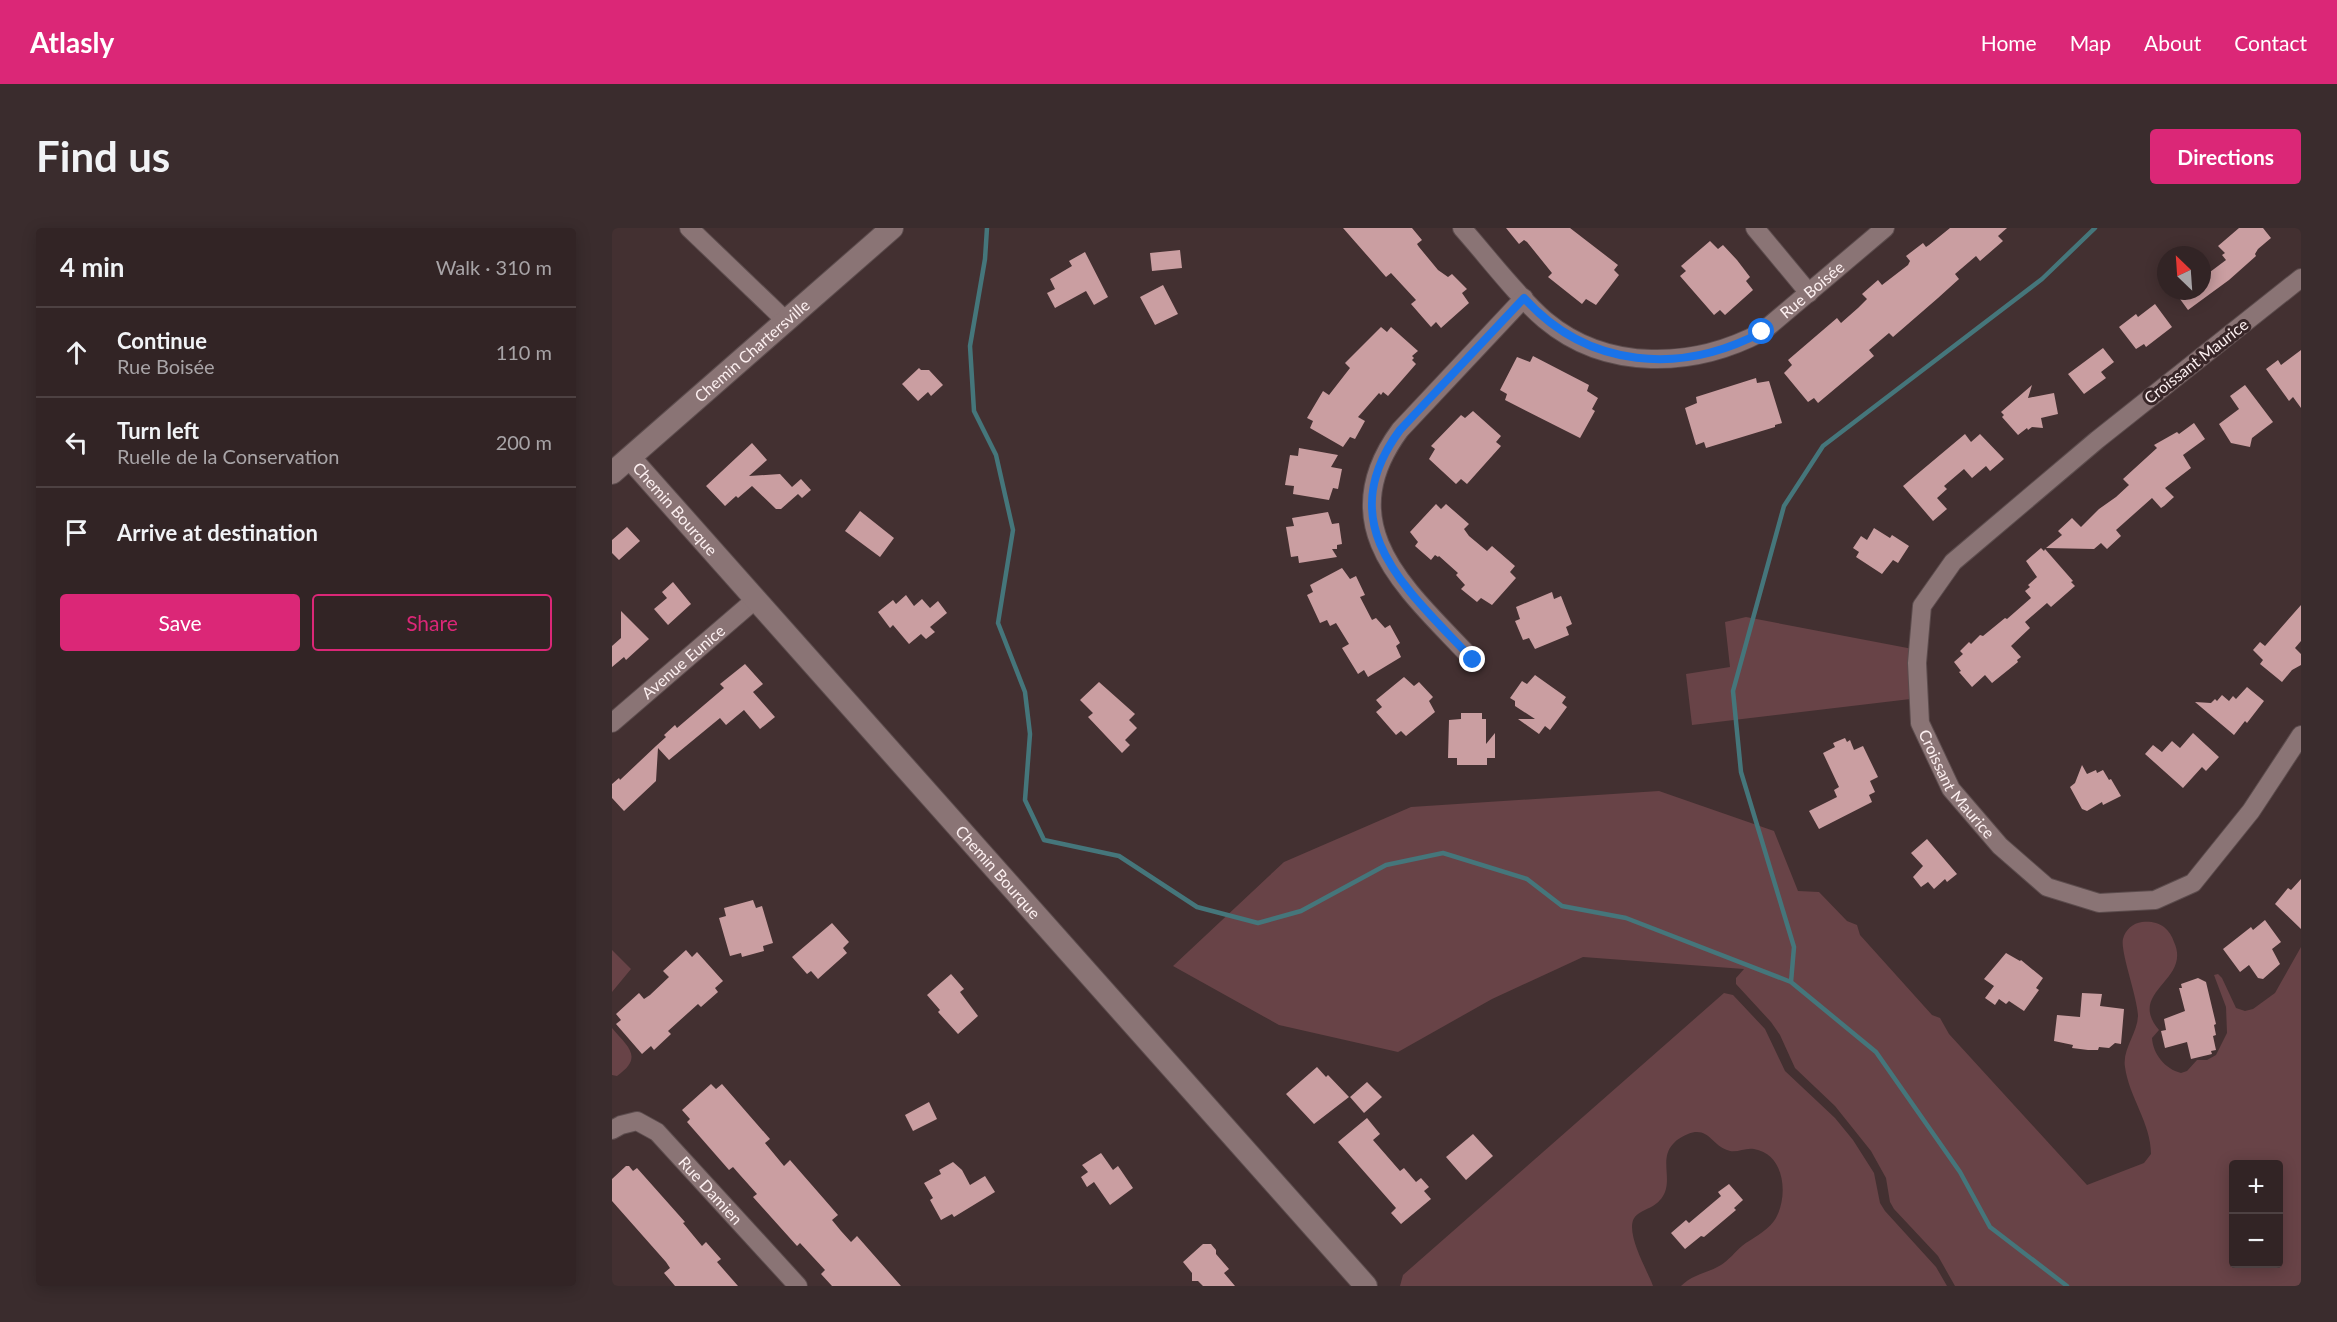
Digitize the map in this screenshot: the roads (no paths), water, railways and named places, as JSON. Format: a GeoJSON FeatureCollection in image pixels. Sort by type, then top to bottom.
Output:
{"type":"FeatureCollection","features":[{"type":"Feature","properties":{"kind":"street"},"geometry":{"type":"LineString","coordinates":[[689,228],[784,320]]}},
{"type":"Feature","properties":{"kind":"street","name":"Chemin Chartersville"},"geometry":{"type":"LineString","coordinates":[[612,473],[784,320],[892,228]]}},
{"type":"Feature","properties":{"kind":"street","name":"Rue Boisée"},"geometry":{"type":"LineString","coordinates":[[1462,228],[1539,314],[1557,329],[1590,345],[1622,356],[1672,359],[1707,354],[1744,341],[1778,320],[1885,228]]}},
{"type":"Feature","properties":{"kind":"street"},"geometry":{"type":"LineString","coordinates":[[1755,228],[1809,293]]}},
{"type":"Feature","properties":{"kind":"street","name":"Croissant Maurice"},"geometry":{"type":"LineString","coordinates":[[2301,278],[2097,440],[1953,562],[1922,606],[1917,663],[1920,723],[1951,789],[2000,846],[2047,887],[2099,903],[2155,900],[2193,883],[2251,811],[2301,735]]}},
{"type":"Feature","properties":{"kind":"street"},"geometry":{"type":"LineString","coordinates":[[1473,660],[1405,587],[1384,555],[1375,527],[1372,506],[1373,486],[1387,448],[1400,430],[1524,298]]}},
{"type":"Feature","properties":{"kind":"street","name":"Chemin Bourque"},"geometry":{"type":"LineString","coordinates":[[630,458],[1366,1286]]}},
{"type":"Feature","properties":{"kind":"street","name":"Avenue Eunice"},"geometry":{"type":"LineString","coordinates":[[612,723],[756,599]]}},
{"type":"Feature","properties":{"kind":"street","name":"Rue Damien"},"geometry":{"type":"LineString","coordinates":[[612,1130],[637,1121],[657,1132],[798,1286]]}},
{"type":"Feature","properties":{"kind":"waterway"},"geometry":{"type":"LineString","coordinates":[[987,228],[985,259],[970,346],[974,411],[996,455],[1013,530],[998,623],[1025,692],[1030,734],[1025,800],[1044,840],[1119,856],[1197,907],[1258,923],[1301,911],[1386,865],[1443,853],[1527,879],[1562,906],[1626,918],[1791,982],[1876,1052],[1960,1172],[1990,1227],[2067,1286]]}},
{"type":"Feature","properties":{"kind":"waterway"},"geometry":{"type":"LineString","coordinates":[[1791,982],[1794,947],[1741,772],[1733,691],[1784,506],[1823,446],[2042,279],[2095,228]]}}]}
